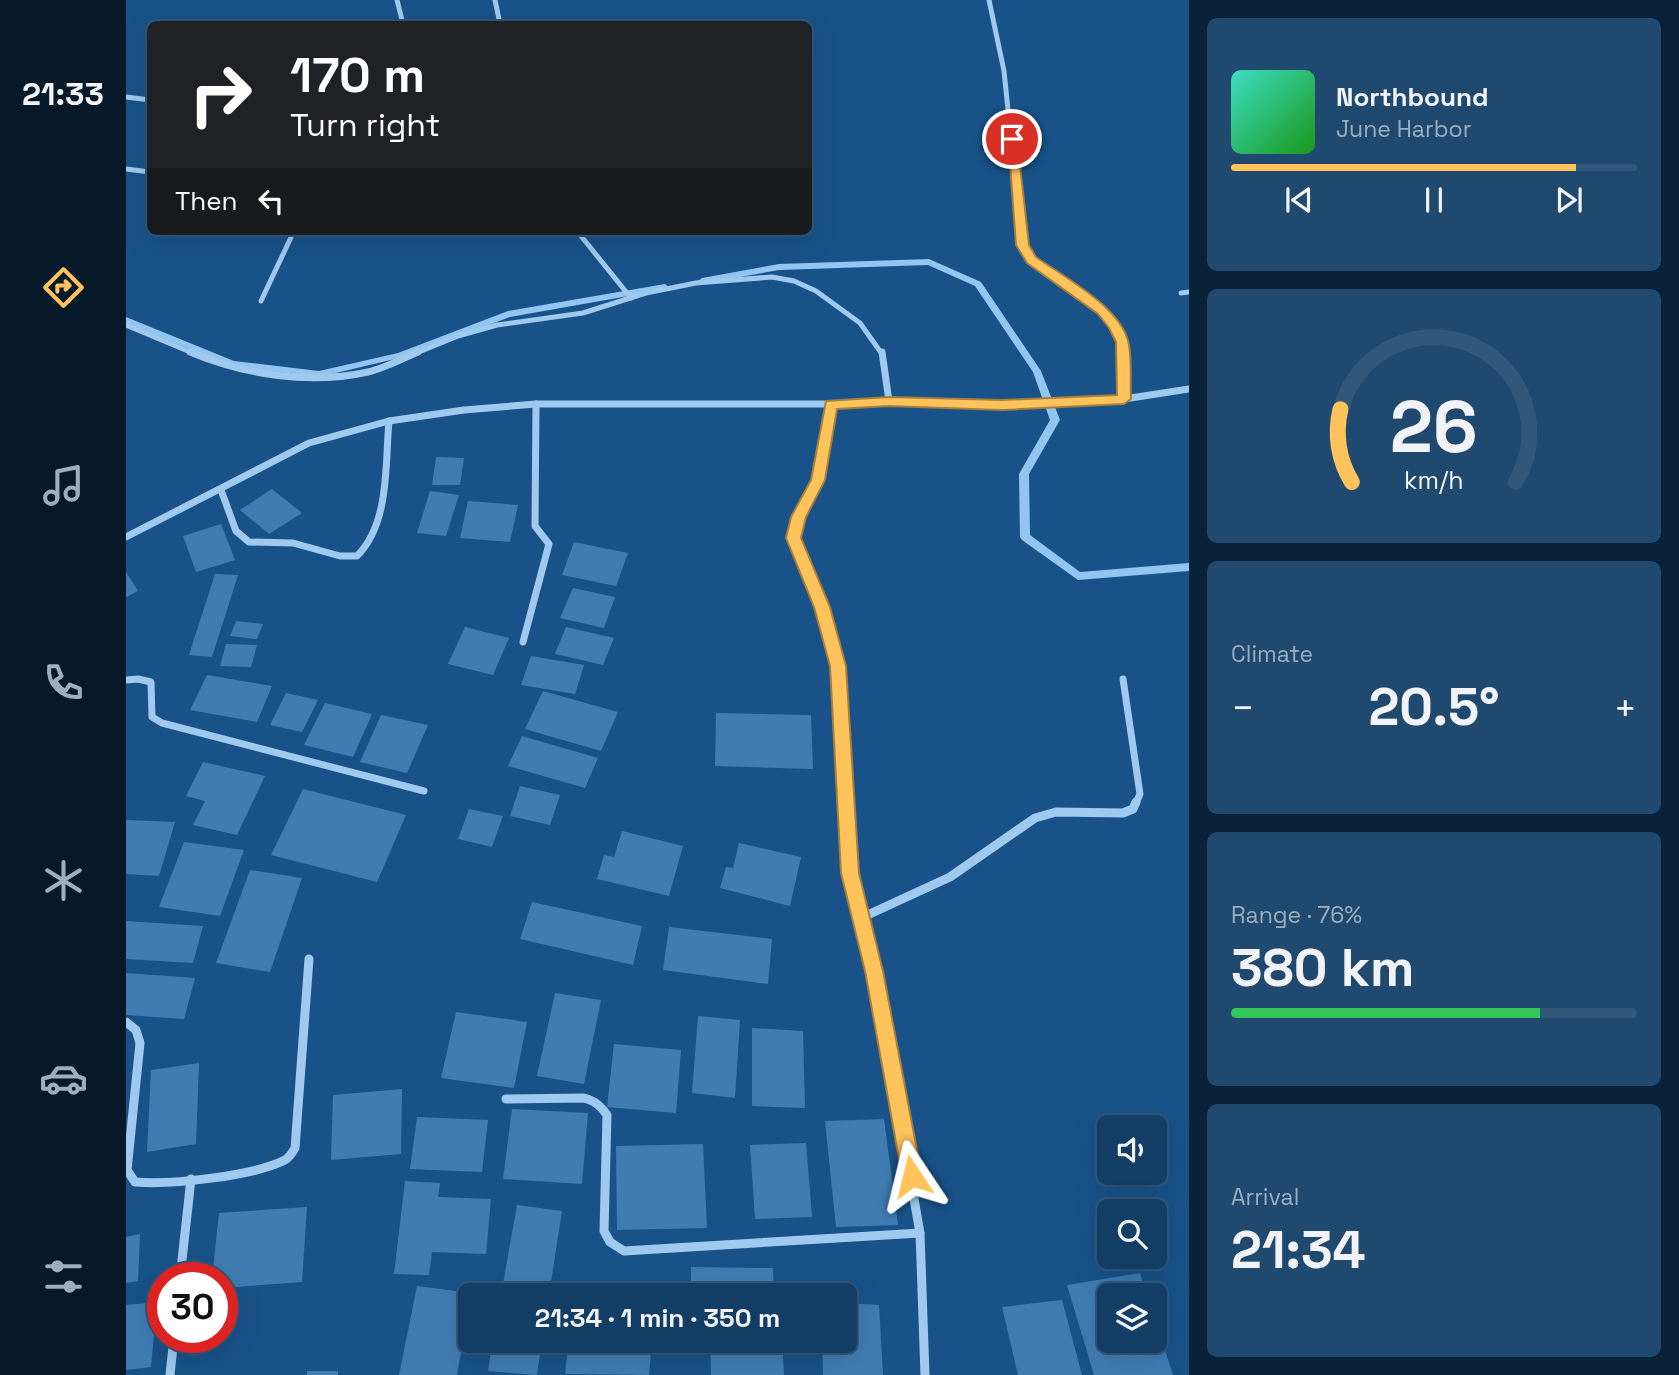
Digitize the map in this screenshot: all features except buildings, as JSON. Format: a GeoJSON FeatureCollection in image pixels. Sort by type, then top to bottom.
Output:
{"type":"FeatureCollection","features":[{"type":"Feature","properties":{"kind":"street"},"geometry":{"type":"LineString","coordinates":[[397,0],[402,21]]}},
{"type":"Feature","properties":{"kind":"street"},"geometry":{"type":"LineString","coordinates":[[495,0],[499,21]]}},
{"type":"Feature","properties":{"kind":"street"},"geometry":{"type":"LineString","coordinates":[[989,0],[1004,71],[1022,245],[1031,260],[1103,311],[1114,326],[1122,342],[1124,399]]}},
{"type":"Feature","properties":{"kind":"street"},"geometry":{"type":"LineString","coordinates":[[126,97],[147,100]]}},
{"type":"Feature","properties":{"kind":"street"},"geometry":{"type":"LineString","coordinates":[[126,169],[147,172]]}},
{"type":"Feature","properties":{"kind":"street"},"geometry":{"type":"LineString","coordinates":[[261,301],[292,235]]}},
{"type":"Feature","properties":{"kind":"street"},"geometry":{"type":"LineString","coordinates":[[580,235],[630,296]]}},
{"type":"Feature","properties":{"kind":"street"},"geometry":{"type":"LineString","coordinates":[[126,325],[200,356],[237,368],[310,379],[369,372],[473,331],[583,313],[656,290],[725,279],[772,276],[794,281],[838,305],[860,323],[882,352],[889,401]]}},
{"type":"Feature","properties":{"kind":"street"},"geometry":{"type":"LineString","coordinates":[[1181,293],[1189,292]]}},
{"type":"Feature","properties":{"kind":"street"},"geometry":{"type":"LineString","coordinates":[[126,537],[309,443],[389,421],[464,410],[536,404],[831,404],[889,401],[1057,404],[1124,399],[1189,389]]}},
{"type":"Feature","properties":{"kind":"street"},"geometry":{"type":"LineString","coordinates":[[523,642],[549,544],[535,526],[536,404]]}},
{"type":"Feature","properties":{"kind":"street"},"geometry":{"type":"LineString","coordinates":[[831,404],[818,480],[799,517],[794,538],[822,607],[838,666],[850,873],[887,1033],[920,1233],[925,1375]]}},
{"type":"Feature","properties":{"kind":"street"},"geometry":{"type":"LineString","coordinates":[[221,490],[237,530],[244,540],[251,543],[291,542],[342,557],[357,556],[370,543],[379,514],[389,421]]}},
{"type":"Feature","properties":{"kind":"street"},"geometry":{"type":"LineString","coordinates":[[126,680],[141,678],[151,681],[154,686],[152,717],[162,723],[424,791]]}},
{"type":"Feature","properties":{"kind":"street"},"geometry":{"type":"LineString","coordinates":[[861,918],[950,877],[1035,818],[1056,812],[1123,813],[1133,809],[1140,794],[1122,679]]}},
{"type":"Feature","properties":{"kind":"street"},"geometry":{"type":"LineString","coordinates":[[126,1022],[134,1026],[140,1043],[127,1170],[135,1182],[143,1184],[191,1179],[277,1163],[294,1152],[309,959]]}},
{"type":"Feature","properties":{"kind":"street"},"geometry":{"type":"LineString","coordinates":[[506,1099],[584,1098],[594,1100],[601,1107],[607,1115],[604,1231],[610,1242],[624,1251],[920,1233]]}},
{"type":"Feature","properties":{"kind":"street"},"geometry":{"type":"LineString","coordinates":[[182,1262],[191,1179]]}},
{"type":"Feature","properties":{"kind":"street"},"geometry":{"type":"LineString","coordinates":[[170,1375],[172,1353]]}},
{"type":"Feature","properties":{"kind":"waterway"},"geometry":{"type":"LineString","coordinates":[[702,281],[779,267],[929,262],[978,284],[1037,371],[1055,420],[1024,474],[1025,537],[1078,576],[1189,567]]}},
{"type":"Feature","properties":{"kind":"waterway"},"geometry":{"type":"LineString","coordinates":[[126,320],[233,364],[319,374],[400,355],[508,314],[665,287]]}},
{"type":"Feature","properties":{"kind":"route"},"geometry":{"type":"LineString","coordinates":[[912,1176],[887,1033],[850,873],[838,666],[814,584],[797,550],[795,526],[818,480],[831,404],[889,401],[1002,405],[1124,399],[1122,342],[1114,326],[1103,311],[1031,260],[1022,245],[1012,139]]}}]}
